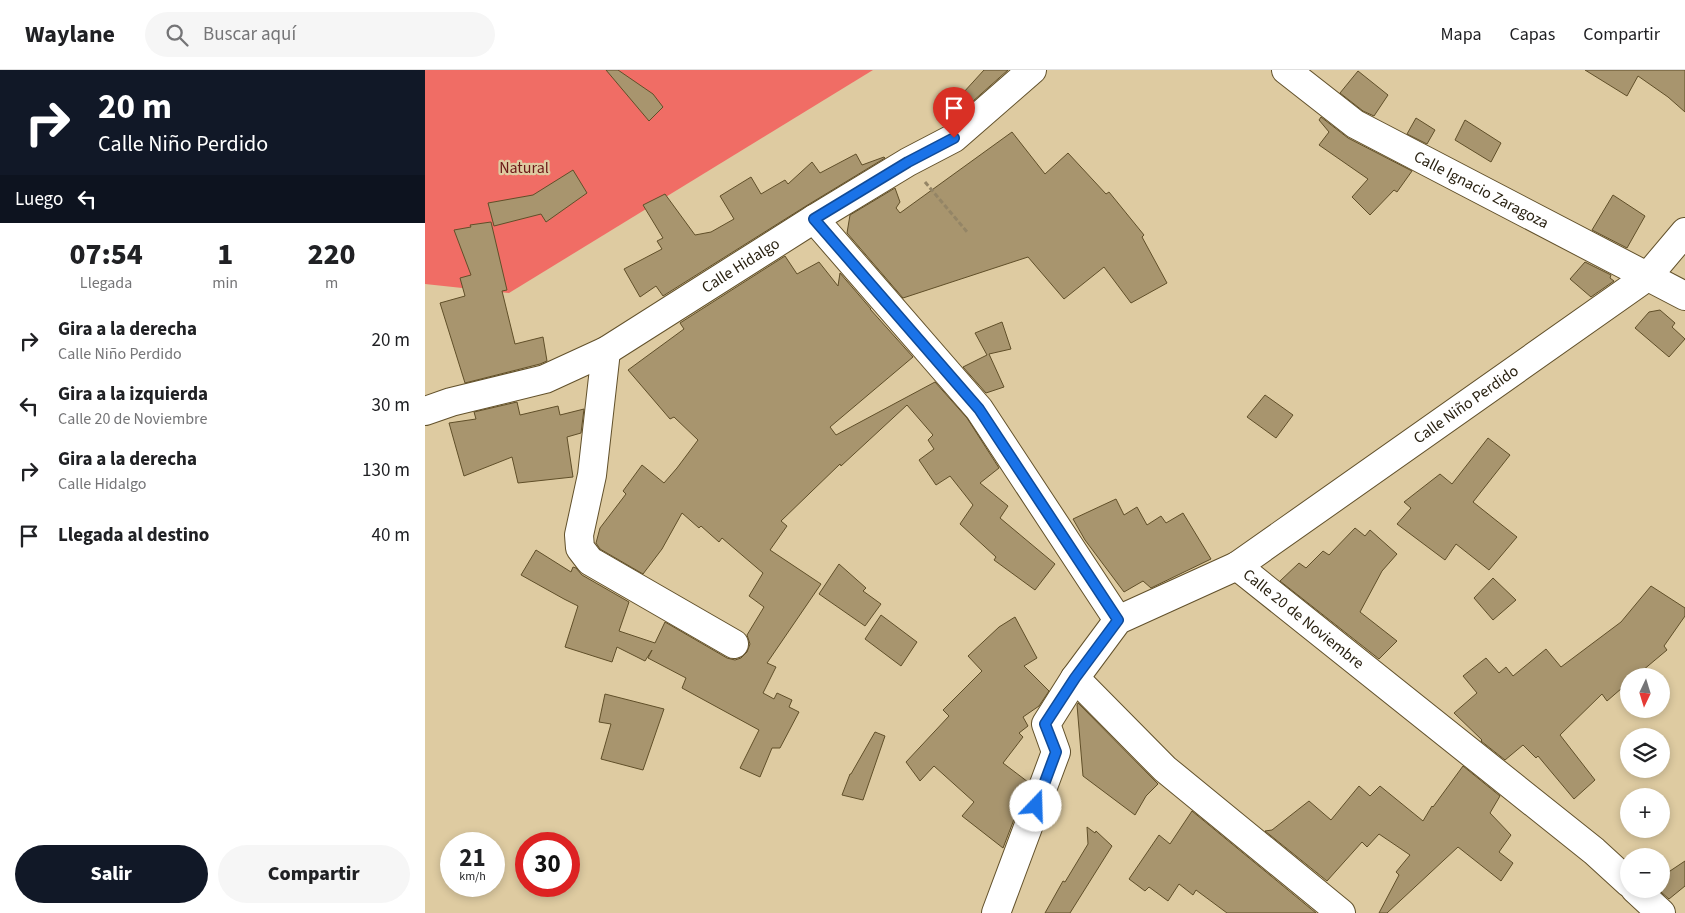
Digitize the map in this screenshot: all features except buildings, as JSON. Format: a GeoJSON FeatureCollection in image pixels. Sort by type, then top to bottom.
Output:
{"type":"FeatureCollection","features":[{"type":"Feature","properties":{"kind":"street","name":"Calle Hidalgo"},"geometry":{"type":"LineString","coordinates":[[425,410],[545,379],[606,351],[814,219],[908,162],[954,138],[1032,70]]}},
{"type":"Feature","properties":{"kind":"street","name":"Calle Ignacio Zaragoza"},"geometry":{"type":"LineString","coordinates":[[1286,70],[1355,124],[1685,296]]}},
{"type":"Feature","properties":{"kind":"street"},"geometry":{"type":"LineString","coordinates":[[814,219],[979,409],[1118,620],[1075,678],[1045,724],[1056,752],[996,913]]}},
{"type":"Feature","properties":{"kind":"street","name":"Calle Niño Perdido"},"geometry":{"type":"LineString","coordinates":[[1237,566],[1647,276],[1685,232]]}},
{"type":"Feature","properties":{"kind":"street"},"geometry":{"type":"LineString","coordinates":[[606,351],[592,475],[579,535],[580,548],[590,561],[734,644]]}},
{"type":"Feature","properties":{"kind":"street","name":"Calle 20 de Noviembre"},"geometry":{"type":"LineString","coordinates":[[1118,620],[1237,566],[1594,851],[1620,875]]}},
{"type":"Feature","properties":{"kind":"street"},"geometry":{"type":"LineString","coordinates":[[1075,678],[1165,769],[1341,913]]}},
{"type":"Feature","properties":{"kind":"street"},"geometry":{"type":"LineString","coordinates":[[1645,898],[1661,913]]}},
{"type":"Feature","properties":{"kind":"path"},"geometry":{"type":"LineString","coordinates":[[908,162],[968,233]]}},
{"type":"Feature","properties":{"kind":"green space","name":"Natural"},"geometry":{"type":"Polygon","coordinates":[[[425,70],[873,70],[509,293],[425,284],[425,70]]]}},
{"type":"Feature","properties":{"kind":"route"},"geometry":{"type":"LineString","coordinates":[[954,138],[908,162],[814,219],[979,409],[1118,620],[1075,678],[1045,724],[1056,752],[1036,806]]}}]}
